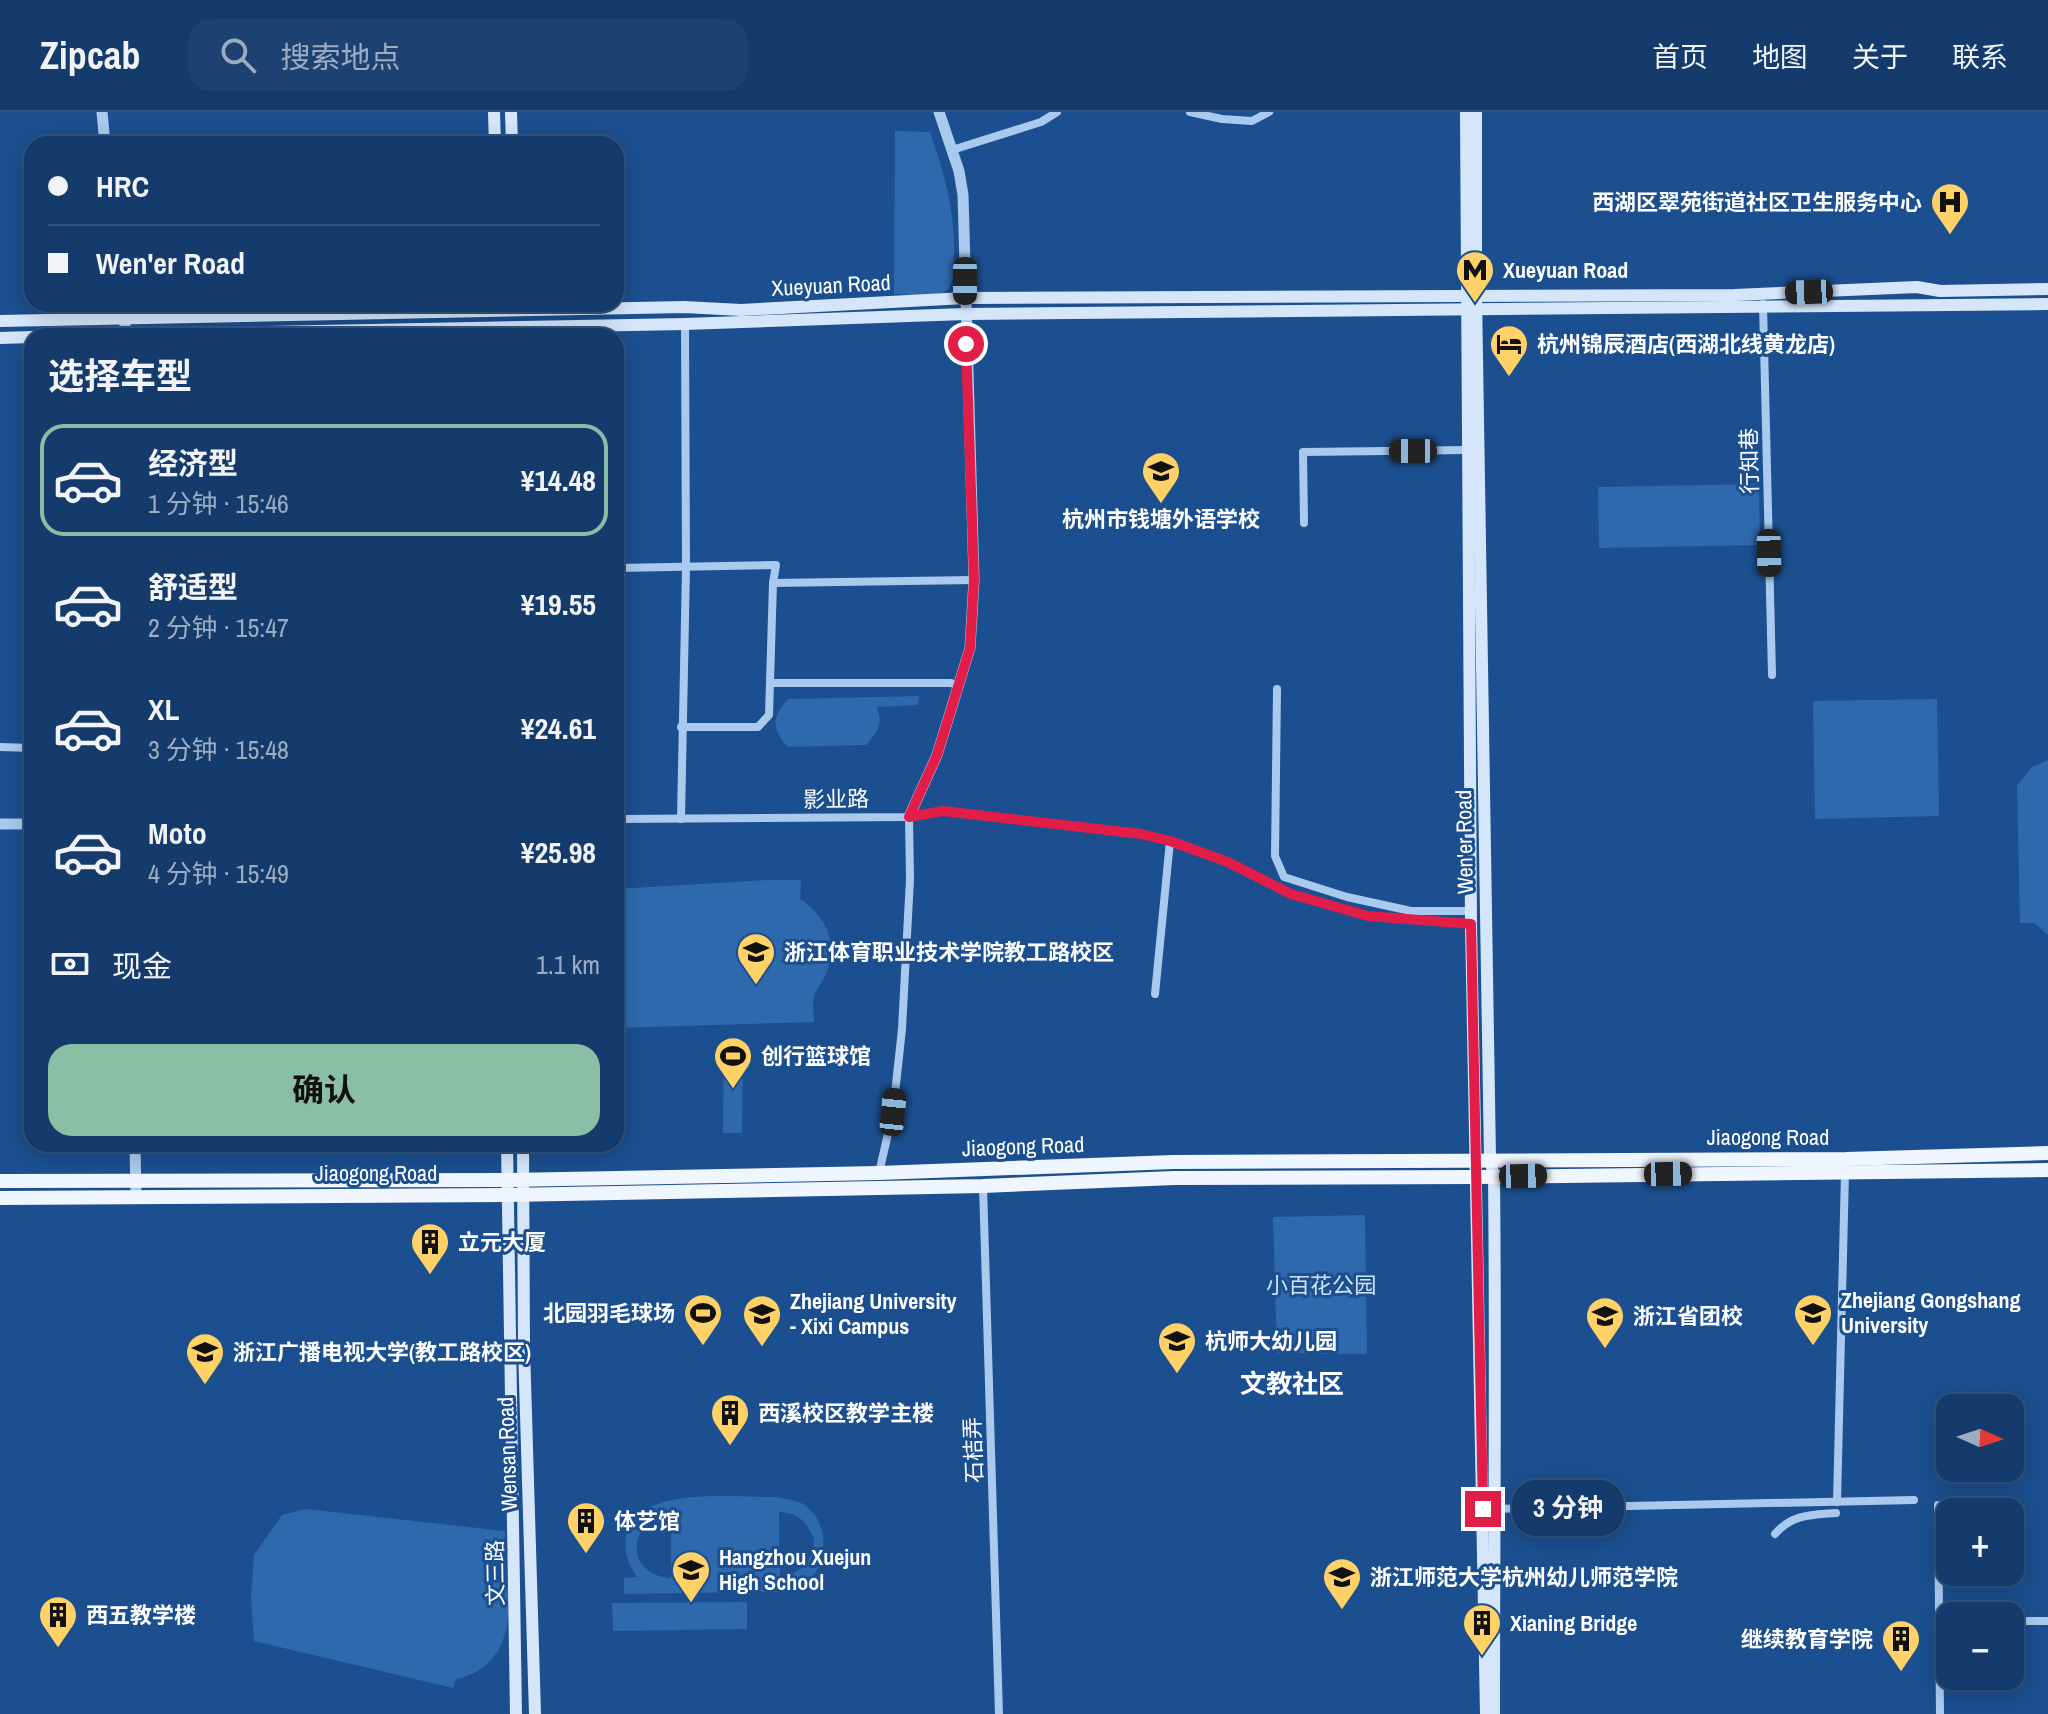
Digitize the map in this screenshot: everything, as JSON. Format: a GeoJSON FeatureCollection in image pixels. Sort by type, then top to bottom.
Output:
{"type":"FeatureCollection","features":[{"type":"Feature","properties":{"kind":"main road"},"geometry":{"type":"LineString","coordinates":[[494,112],[495,136]]}},
{"type":"Feature","properties":{"kind":"main road"},"geometry":{"type":"LineString","coordinates":[[511,112],[512,136]]}},
{"type":"Feature","properties":{"kind":"main road","name":"Wen'er Road"},"geometry":{"type":"LineString","coordinates":[[1466,112],[1483,1160],[1475,1177],[1494,1714]]}},
{"type":"Feature","properties":{"kind":"main road","name":"Wen'er Road"},"geometry":{"type":"LineString","coordinates":[[1476,112],[1467,450],[1471,917],[1483,1160],[1494,1176],[1486,1714]]}},
{"type":"Feature","properties":{"kind":"main road","name":"Xueyuan Road"},"geometry":{"type":"LineString","coordinates":[[1763,300],[1917,287],[1940,291],[2048,289]]}},
{"type":"Feature","properties":{"kind":"main road","name":"Xueyuan Road"},"geometry":{"type":"LineString","coordinates":[[624,307],[741,310],[965,298],[1471,302],[1763,300],[2048,304]]}},
{"type":"Feature","properties":{"kind":"main road","name":"Xueyuan Road"},"geometry":{"type":"LineString","coordinates":[[587,328],[965,314],[1471,302]]}},
{"type":"Feature","properties":{"kind":"main road","name":"Xueyuan Road"},"geometry":{"type":"LineString","coordinates":[[0,321],[101,312]]}},
{"type":"Feature","properties":{"kind":"main road"},"geometry":{"type":"LineString","coordinates":[[0,338],[24,337]]}},
{"type":"Feature","properties":{"kind":"main road","name":"文三路"},"geometry":{"type":"LineString","coordinates":[[507,1152],[516,1714]]}},
{"type":"Feature","properties":{"kind":"main road","name":"Wensan Road"},"geometry":{"type":"LineString","coordinates":[[523,1152],[524,1348],[535,1714]]}},
{"type":"Feature","properties":{"kind":"main road","name":"Jiaogong Road"},"geometry":{"type":"LineString","coordinates":[[0,1198],[507,1187],[1173,1162],[1846,1159],[2048,1153]]}},
{"type":"Feature","properties":{"kind":"main road","name":"Jiaogong Road"},"geometry":{"type":"LineString","coordinates":[[523,1186],[983,1186],[1174,1178],[2048,1170]]}},
{"type":"Feature","properties":{"kind":"main road","name":"Jiaogong Road"},"geometry":{"type":"LineString","coordinates":[[0,1181],[135,1179],[507,1187]]}},
{"type":"Feature","properties":{"kind":"street"},"geometry":{"type":"LineString","coordinates":[[102,112],[104,136]]}},
{"type":"Feature","properties":{"kind":"street"},"geometry":{"type":"LineString","coordinates":[[879,1173],[893,1112],[902,1029],[910,879],[909,817],[937,755],[970,648],[974,580],[963,195],[939,112]]}},
{"type":"Feature","properties":{"kind":"street"},"geometry":{"type":"LineString","coordinates":[[952,150],[1041,122],[1057,112]]}},
{"type":"Feature","properties":{"kind":"street"},"geometry":{"type":"LineString","coordinates":[[1190,112],[1252,121],[1269,112]]}},
{"type":"Feature","properties":{"kind":"street","name":"行知巷"},"geometry":{"type":"LineString","coordinates":[[1763,300],[1772,675]]}},
{"type":"Feature","properties":{"kind":"street"},"geometry":{"type":"LineString","coordinates":[[681,819],[686,568],[685,324]]}},
{"type":"Feature","properties":{"kind":"street"},"geometry":{"type":"LineString","coordinates":[[1304,523],[1303,452],[1467,450]]}},
{"type":"Feature","properties":{"kind":"street"},"geometry":{"type":"LineString","coordinates":[[624,568],[776,565],[769,715],[758,727],[681,727]]}},
{"type":"Feature","properties":{"kind":"street"},"geometry":{"type":"LineString","coordinates":[[773,583],[974,580]]}},
{"type":"Feature","properties":{"kind":"street"},"geometry":{"type":"LineString","coordinates":[[771,683],[951,683],[959,686]]}},
{"type":"Feature","properties":{"kind":"street"},"geometry":{"type":"LineString","coordinates":[[1277,689],[1275,856],[1284,877],[1347,897],[1411,911],[1471,917]]}},
{"type":"Feature","properties":{"kind":"street"},"geometry":{"type":"LineString","coordinates":[[0,747],[24,748]]}},
{"type":"Feature","properties":{"kind":"street","name":"影业路"},"geometry":{"type":"LineString","coordinates":[[624,819],[909,817],[943,811],[1141,834],[1170,841],[1228,862],[1291,894],[1368,916],[1471,917]]}},
{"type":"Feature","properties":{"kind":"street"},"geometry":{"type":"LineString","coordinates":[[0,824],[24,824]]}},
{"type":"Feature","properties":{"kind":"street"},"geometry":{"type":"LineString","coordinates":[[1155,994],[1170,841]]}},
{"type":"Feature","properties":{"kind":"street"},"geometry":{"type":"LineString","coordinates":[[135,1152],[136,1196]]}},
{"type":"Feature","properties":{"kind":"street"},"geometry":{"type":"LineString","coordinates":[[1837,1502],[1845,1173]]}},
{"type":"Feature","properties":{"kind":"street","name":"石桔弄"},"geometry":{"type":"LineString","coordinates":[[983,1186],[999,1714]]}},
{"type":"Feature","properties":{"kind":"street"},"geometry":{"type":"LineString","coordinates":[[1489,1509],[1914,1500]]}},
{"type":"Feature","properties":{"kind":"street"},"geometry":{"type":"LineString","coordinates":[[1775,1534],[1797,1517],[1836,1513]]}},
{"type":"Feature","properties":{"kind":"street"},"geometry":{"type":"LineString","coordinates":[[2024,1621],[2048,1621]]}},
{"type":"Feature","properties":{"kind":"street"},"geometry":{"type":"LineString","coordinates":[[1940,1714],[1941,1690]]}},
{"type":"Feature","properties":{"kind":"green space"},"geometry":{"type":"Polygon","coordinates":[[[895,131],[930,132],[945,180],[953,225],[953,275],[948,289],[937,294],[894,294],[895,131]]]}},
{"type":"Feature","properties":{"kind":"green space"},"geometry":{"type":"Polygon","coordinates":[[[1759,484],[1760,545],[1599,548],[1598,487],[1759,484]]]}},
{"type":"Feature","properties":{"kind":"green space"},"geometry":{"type":"Polygon","coordinates":[[[919,696],[918,705],[876,707],[879,723],[866,745],[788,747],[776,728],[776,717],[788,699],[919,696]]]}},
{"type":"Feature","properties":{"kind":"green space"},"geometry":{"type":"Polygon","coordinates":[[[1937,699],[1939,816],[1815,819],[1813,701],[1937,699]]]}},
{"type":"Feature","properties":{"kind":"green space"},"geometry":{"type":"Polygon","coordinates":[[[2048,760],[2048,935],[2034,923],[2020,923],[2017,785],[2032,767],[2048,760]]]}},
{"type":"Feature","properties":{"kind":"green space"},"geometry":{"type":"Polygon","coordinates":[[[801,880],[800,899],[823,922],[830,941],[830,963],[814,996],[814,1022],[624,1028],[624,889],[801,880]]]}},
{"type":"Feature","properties":{"kind":"green space","name":"创行篮球馆"},"geometry":{"type":"Polygon","coordinates":[[[724,1047],[743,1048],[742,1133],[723,1133],[724,1047]]]}},
{"type":"Feature","properties":{"kind":"green space","name":"小百花公园"},"geometry":{"type":"Polygon","coordinates":[[[1365,1215],[1367,1354],[1277,1353],[1273,1217],[1365,1215]]]}},
{"type":"Feature","properties":{"kind":"green space"},"geometry":{"type":"Polygon","coordinates":[[[776,1497],[806,1506],[818,1521],[822,1530],[823,1550],[813,1576],[821,1577],[820,1591],[624,1594],[624,1578],[637,1577],[627,1558],[626,1537],[633,1520],[647,1509],[666,1501],[689,1498],[776,1497]],[[666,1512],[644,1527],[637,1549],[639,1559],[646,1568],[656,1575],[671,1578],[671,1513],[666,1512]],[[779,1512],[780,1577],[805,1565],[814,1539],[801,1519],[779,1512]]]}},
{"type":"Feature","properties":{"kind":"green space"},"geometry":{"type":"Polygon","coordinates":[[[306,1509],[505,1531],[504,1550],[492,1557],[507,1580],[507,1625],[492,1660],[470,1675],[456,1679],[453,1688],[254,1641],[251,1598],[254,1555],[282,1515],[306,1509]]]}},
{"type":"Feature","properties":{"kind":"green space"},"geometry":{"type":"Polygon","coordinates":[[[747,1602],[747,1629],[613,1631],[612,1603],[747,1602]]]}},
{"type":"Feature","properties":{"kind":"place","name":"西湖区翠苑街道社区卫生服务中心"},"geometry":{"type":"Point","coordinates":[1950,236]}},
{"type":"Feature","properties":{"kind":"place","name":"Xueyuan Road"},"geometry":{"type":"Point","coordinates":[1475,304]}},
{"type":"Feature","properties":{"kind":"place","name":"杭州锦辰酒店(西湖北线黄龙店)"},"geometry":{"type":"Point","coordinates":[1509,378]}},
{"type":"Feature","properties":{"kind":"place","name":"杭州市钱塘外语学校"},"geometry":{"type":"Point","coordinates":[1161,505]}},
{"type":"Feature","properties":{"kind":"place","name":"浙江体育职业技术学院教工路校区"},"geometry":{"type":"Point","coordinates":[756,986]}},
{"type":"Feature","properties":{"kind":"place","name":"创行篮球馆"},"geometry":{"type":"Point","coordinates":[733,1090]}},
{"type":"Feature","properties":{"kind":"place","name":"立元大厦"},"geometry":{"type":"Point","coordinates":[430,1276]}},
{"type":"Feature","properties":{"kind":"place","name":"北园羽毛球场"},"geometry":{"type":"Point","coordinates":[703,1347]}},
{"type":"Feature","properties":{"kind":"place","name":"Zhejiang Gongshang University"},"geometry":{"type":"Point","coordinates":[1813,1347]}},
{"type":"Feature","properties":{"kind":"place","name":"Zhejiang University - Xixi Campus"},"geometry":{"type":"Point","coordinates":[762,1348]}},
{"type":"Feature","properties":{"kind":"place","name":"浙江省团校"},"geometry":{"type":"Point","coordinates":[1605,1350]}},
{"type":"Feature","properties":{"kind":"place","name":"杭师大幼儿园"},"geometry":{"type":"Point","coordinates":[1177,1375]}},
{"type":"Feature","properties":{"kind":"place","name":"浙江广播电视大学(教工路校区)"},"geometry":{"type":"Point","coordinates":[205,1386]}},
{"type":"Feature","properties":{"kind":"place","name":"西溪校区教学主楼"},"geometry":{"type":"Point","coordinates":[730,1447]}},
{"type":"Feature","properties":{"kind":"place","name":"体艺馆"},"geometry":{"type":"Point","coordinates":[586,1555]}},
{"type":"Feature","properties":{"kind":"place","name":"Hangzhou Xuejun High School"},"geometry":{"type":"Point","coordinates":[691,1604]}},
{"type":"Feature","properties":{"kind":"place","name":"浙江师范大学杭州幼儿师范学院"},"geometry":{"type":"Point","coordinates":[1342,1611]}},
{"type":"Feature","properties":{"kind":"place","name":"西五教学楼"},"geometry":{"type":"Point","coordinates":[58,1649]}},
{"type":"Feature","properties":{"kind":"place","name":"Xianing Bridge"},"geometry":{"type":"Point","coordinates":[1482,1657]}},
{"type":"Feature","properties":{"kind":"place","name":"继续教育学院"},"geometry":{"type":"Point","coordinates":[1901,1673]}},
{"type":"Feature","properties":{"kind":"district","name":"文教社区"},"geometry":{"type":"Point","coordinates":[1292,1383]}},
{"type":"Feature","properties":{"kind":"route"},"geometry":{"type":"LineString","coordinates":[[966,344],[974,580],[970,648],[937,755],[909,817],[943,811],[1141,834],[1228,862],[1291,894],[1368,916],[1471,924],[1483,1509]]}}]}
